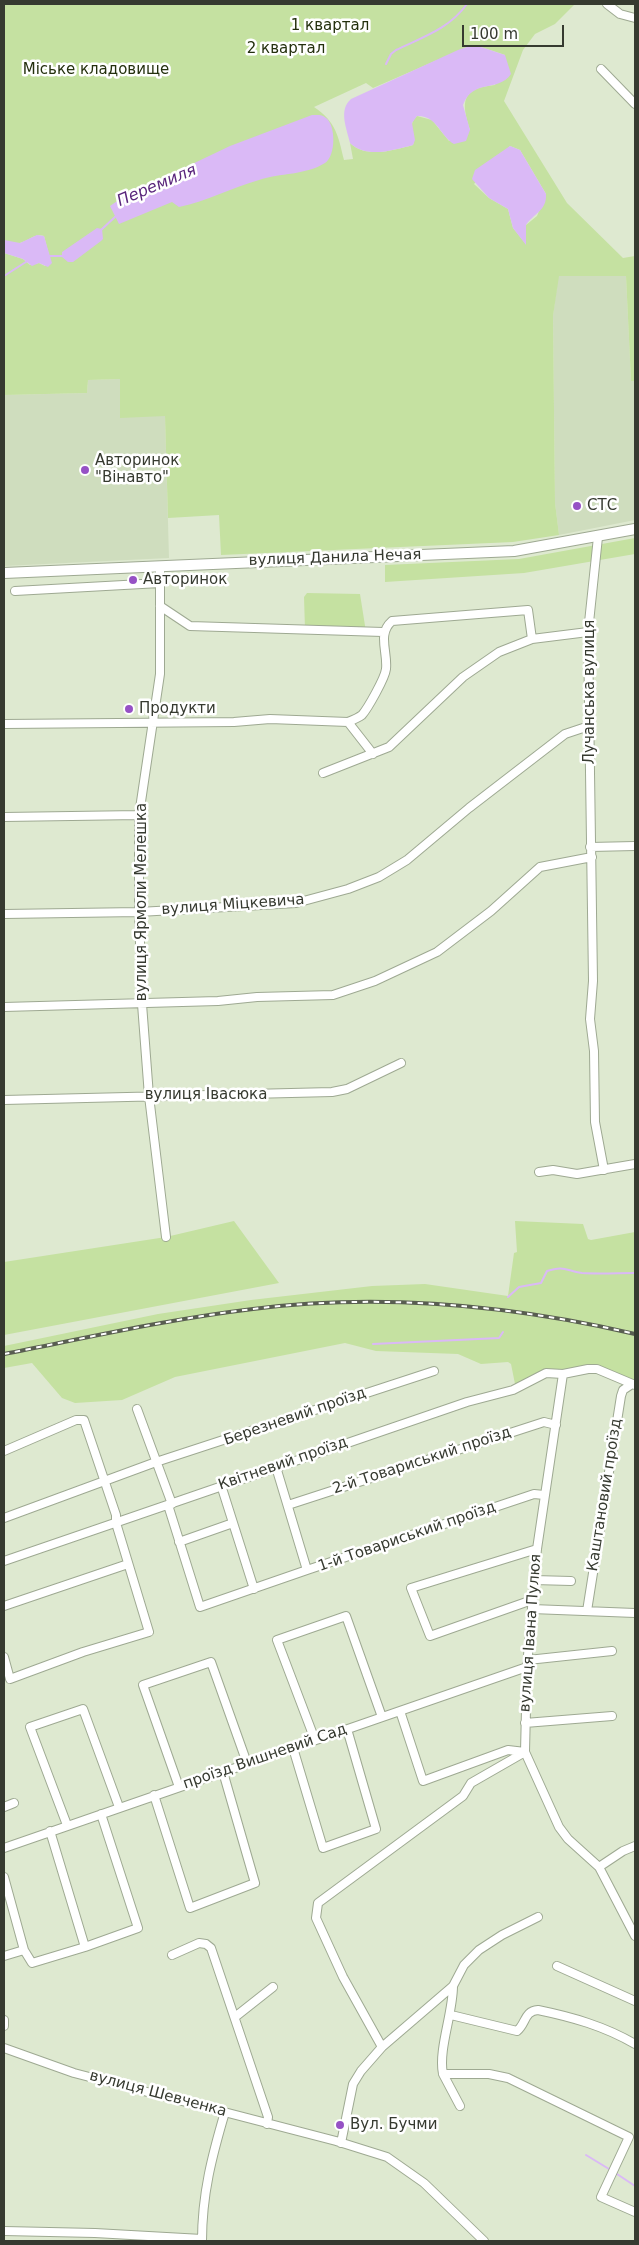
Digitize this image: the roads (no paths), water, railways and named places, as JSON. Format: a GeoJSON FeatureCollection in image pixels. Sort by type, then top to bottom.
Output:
{"type":"FeatureCollection","features":[{"type":"Feature","properties":{"kind":"main road","name":"вулиця Данила Нечая"},"geometry":{"type":"LineString","coordinates":[[4,573],[514,550],[598,537],[635,529]]}},
{"type":"Feature","properties":{"kind":"street"},"geometry":{"type":"LineString","coordinates":[[607,4],[620,14],[635,18]]}},
{"type":"Feature","properties":{"kind":"street"},"geometry":{"type":"LineString","coordinates":[[601,69],[635,104]]}},
{"type":"Feature","properties":{"kind":"street","name":"Лучанська вулиця"},"geometry":{"type":"LineString","coordinates":[[598,537],[588,632],[593,981],[590,1019],[594,1052],[595,1122],[604,1170]]}},
{"type":"Feature","properties":{"kind":"street","name":"вулиця Ярмоли Мелешка"},"geometry":{"type":"LineString","coordinates":[[160,566],[160,674],[139,814],[139,912],[142,1004],[149,1096],[166,1237]]}},
{"type":"Feature","properties":{"kind":"street"},"geometry":{"type":"LineString","coordinates":[[15,591],[160,583]]}},
{"type":"Feature","properties":{"kind":"street"},"geometry":{"type":"LineString","coordinates":[[160,606],[190,626],[384,632]]}},
{"type":"Feature","properties":{"kind":"street"},"geometry":{"type":"LineString","coordinates":[[4,724],[270,719],[348,722],[356,719],[364,712],[385,673],[384,632],[386,625],[392,621],[528,610],[532,639]]}},
{"type":"Feature","properties":{"kind":"street"},"geometry":{"type":"LineString","coordinates":[[323,773],[389,747],[463,677],[481,663],[508,647],[532,639],[588,632]]}},
{"type":"Feature","properties":{"kind":"street"},"geometry":{"type":"LineString","coordinates":[[348,722],[374,754]]}},
{"type":"Feature","properties":{"kind":"street","name":"вулиця Міцкевича"},"geometry":{"type":"LineString","coordinates":[[4,914],[139,912],[296,903],[364,884],[407,860],[469,808],[565,734],[589,726]]}},
{"type":"Feature","properties":{"kind":"street"},"geometry":{"type":"LineString","coordinates":[[4,816],[139,814]]}},
{"type":"Feature","properties":{"kind":"street"},"geometry":{"type":"LineString","coordinates":[[590,847],[635,846]]}},
{"type":"Feature","properties":{"kind":"street"},"geometry":{"type":"LineString","coordinates":[[4,1007],[142,1004],[228,1001],[265,997],[323,996],[360,986],[409,967],[437,952],[491,911],[540,867],[592,857]]}},
{"type":"Feature","properties":{"kind":"street","name":"вулиця Івасюка"},"geometry":{"type":"LineString","coordinates":[[4,1100],[280,1095],[332,1092],[347,1089],[401,1063]]}},
{"type":"Feature","properties":{"kind":"street"},"geometry":{"type":"LineString","coordinates":[[540,1172],[553,1170],[577,1174],[635,1164]]}},
{"type":"Feature","properties":{"kind":"street"},"geometry":{"type":"LineString","coordinates":[[563,1374],[597,1369],[633,1384]]}},
{"type":"Feature","properties":{"kind":"street","name":"Березневий проїзд"},"geometry":{"type":"LineString","coordinates":[[4,1518],[156,1462],[434,1371]]}},
{"type":"Feature","properties":{"kind":"street","name":"Квітневий проїзд"},"geometry":{"type":"LineString","coordinates":[[4,1561],[116,1524],[221,1485],[468,1402],[513,1390],[546,1373],[563,1374]]}},
{"type":"Feature","properties":{"kind":"street","name":"вулиця Івана Пулюя"},"geometry":{"type":"LineString","coordinates":[[563,1374],[537,1549],[528,1664],[525,1752],[559,1827],[568,1839],[599,1868],[635,1936]]}},
{"type":"Feature","properties":{"kind":"street","name":"Каштановий проїзд"},"geometry":{"type":"LineString","coordinates":[[587,1611],[621,1396],[624,1390],[633,1384]]}},
{"type":"Feature","properties":{"kind":"street"},"geometry":{"type":"LineString","coordinates":[[137,1408],[170,1505],[200,1607],[307,1570]]}},
{"type":"Feature","properties":{"kind":"street"},"geometry":{"type":"LineString","coordinates":[[4,1451],[76,1420],[84,1420],[116,1515],[116,1524],[149,1632],[83,1652],[10,1679],[4,1657]]}},
{"type":"Feature","properties":{"kind":"street","name":"2-й Товариський проїзд"},"geometry":{"type":"LineString","coordinates":[[288,1505],[544,1422],[556,1425]]}},
{"type":"Feature","properties":{"kind":"street","name":"1-й Товариський проїзд"},"geometry":{"type":"LineString","coordinates":[[276,1467],[307,1570],[534,1494],[544,1495]]}},
{"type":"Feature","properties":{"kind":"street"},"geometry":{"type":"LineString","coordinates":[[221,1485],[254,1589]]}},
{"type":"Feature","properties":{"kind":"street"},"geometry":{"type":"LineString","coordinates":[[180,1542],[233,1523]]}},
{"type":"Feature","properties":{"kind":"street"},"geometry":{"type":"LineString","coordinates":[[532,1600],[430,1636],[411,1588],[537,1549]]}},
{"type":"Feature","properties":{"kind":"street"},"geometry":{"type":"LineString","coordinates":[[4,1606],[128,1564]]}},
{"type":"Feature","properties":{"kind":"street"},"geometry":{"type":"LineString","coordinates":[[534,1580],[571,1581]]}},
{"type":"Feature","properties":{"kind":"street"},"geometry":{"type":"LineString","coordinates":[[532,1609],[635,1613]]}},
{"type":"Feature","properties":{"kind":"street"},"geometry":{"type":"LineString","coordinates":[[315,1740],[277,1640],[346,1616],[382,1717]]}},
{"type":"Feature","properties":{"kind":"street","name":"проїзд Вишневий Сад"},"geometry":{"type":"LineString","coordinates":[[4,1848],[400,1711],[528,1664],[612,1651]]}},
{"type":"Feature","properties":{"kind":"street"},"geometry":{"type":"LineString","coordinates":[[179,1787],[143,1685],[211,1662],[247,1764]]}},
{"type":"Feature","properties":{"kind":"street"},"geometry":{"type":"LineString","coordinates":[[67,1825],[30,1727],[83,1709],[120,1807]]}},
{"type":"Feature","properties":{"kind":"street"},"geometry":{"type":"LineString","coordinates":[[400,1711],[423,1781],[508,1750],[525,1752]]}},
{"type":"Feature","properties":{"kind":"street"},"geometry":{"type":"LineString","coordinates":[[526,1723],[612,1716]]}},
{"type":"Feature","properties":{"kind":"street"},"geometry":{"type":"LineString","coordinates":[[293,1748],[323,1848],[376,1830],[346,1729]]}},
{"type":"Feature","properties":{"kind":"street"},"geometry":{"type":"LineString","coordinates":[[382,2047],[343,1977],[316,1918],[318,1903],[463,1796],[470,1783],[525,1752]]}},
{"type":"Feature","properties":{"kind":"street"},"geometry":{"type":"LineString","coordinates":[[154,1795],[190,1908],[255,1883],[223,1772]]}},
{"type":"Feature","properties":{"kind":"street"},"geometry":{"type":"LineString","coordinates":[[4,1807],[14,1803]]}},
{"type":"Feature","properties":{"kind":"street"},"geometry":{"type":"LineString","coordinates":[[4,1877],[24,1950],[32,1963],[138,1928],[100,1814]]}},
{"type":"Feature","properties":{"kind":"street"},"geometry":{"type":"LineString","coordinates":[[50,1832],[85,1947]]}},
{"type":"Feature","properties":{"kind":"street"},"geometry":{"type":"LineString","coordinates":[[599,1868],[635,1846]]}},
{"type":"Feature","properties":{"kind":"street"},"geometry":{"type":"LineString","coordinates":[[341,2142],[353,2084],[382,2047],[453,1986],[464,1965],[479,1950],[502,1935],[538,1917]]}},
{"type":"Feature","properties":{"kind":"street"},"geometry":{"type":"LineString","coordinates":[[172,1955],[199,1944],[206,1944],[211,1948],[268,2117],[267,2124]]}},
{"type":"Feature","properties":{"kind":"street"},"geometry":{"type":"LineString","coordinates":[[4,1956],[24,1950]]}},
{"type":"Feature","properties":{"kind":"street"},"geometry":{"type":"LineString","coordinates":[[557,1966],[635,2001]]}},
{"type":"Feature","properties":{"kind":"street"},"geometry":{"type":"LineString","coordinates":[[453,1986],[442,2064],[444,2074],[460,2106]]}},
{"type":"Feature","properties":{"kind":"street"},"geometry":{"type":"LineString","coordinates":[[235,2017],[273,1988]]}},
{"type":"Feature","properties":{"kind":"street"},"geometry":{"type":"LineString","coordinates":[[450,2015],[517,2031],[520,2029],[526,2015],[538,2010],[584,2021],[635,2044]]}},
{"type":"Feature","properties":{"kind":"street"},"geometry":{"type":"LineString","coordinates":[[4,2020],[4,2026]]}},
{"type":"Feature","properties":{"kind":"street","name":"вулиця Шевченка"},"geometry":{"type":"LineString","coordinates":[[4,2048],[74,2073],[341,2142],[387,2157],[424,2182],[484,2241]]}},
{"type":"Feature","properties":{"kind":"street"},"geometry":{"type":"LineString","coordinates":[[444,2074],[489,2074],[508,2078],[539,2091],[629,2137],[601,2197],[635,2212]]}},
{"type":"Feature","properties":{"kind":"street"},"geometry":{"type":"LineString","coordinates":[[4,2231],[95,2232],[202,2240],[203,2201],[208,2171],[225,2112]]}},
{"type":"Feature","properties":{"kind":"water"},"geometry":{"type":"Polygon","coordinates":[[[470,46],[481,47],[505,55],[511,74],[506,80],[479,88],[467,97],[463,105],[470,130],[466,141],[454,144],[434,122],[417,116],[412,123],[415,140],[413,145],[389,151],[372,152],[364,151],[350,143],[344,114],[347,103],[351,99],[470,46]]]}},
{"type":"Feature","properties":{"kind":"water"},"geometry":{"type":"Polygon","coordinates":[[[312,115],[324,117],[332,127],[333,133],[333,148],[329,159],[318,167],[259,180],[179,207],[172,202],[119,224],[110,206],[123,197],[230,146],[312,115]]]}},
{"type":"Feature","properties":{"kind":"water"},"geometry":{"type":"Polygon","coordinates":[[[510,146],[520,150],[546,194],[546,200],[542,208],[526,225],[526,245],[513,228],[508,209],[489,198],[472,179],[475,170],[510,146]]]}},
{"type":"Feature","properties":{"kind":"water"},"geometry":{"type":"Polygon","coordinates":[[[97,228],[102,229],[103,239],[101,241],[73,262],[68,262],[62,257],[62,252],[97,228]]]}},
{"type":"Feature","properties":{"kind":"water"},"geometry":{"type":"Polygon","coordinates":[[[37,235],[44,236],[52,263],[48,267],[39,263],[32,266],[23,259],[4,253],[4,240],[20,243],[37,235]]]}},
{"type":"Feature","properties":{"kind":"waterway","name":"Перемиля"},"geometry":{"type":"LineString","coordinates":[[386,64],[391,54],[396,50],[444,26],[460,13],[467,4]]}},
{"type":"Feature","properties":{"kind":"waterway","name":"Перемиля"},"geometry":{"type":"LineString","coordinates":[[101,230],[116,216]]}},
{"type":"Feature","properties":{"kind":"waterway","name":"Перемиля"},"geometry":{"type":"LineString","coordinates":[[50,256],[65,256]]}},
{"type":"Feature","properties":{"kind":"waterway","name":"Перемиля"},"geometry":{"type":"LineString","coordinates":[[4,276],[29,260]]}},
{"type":"Feature","properties":{"kind":"waterway"},"geometry":{"type":"LineString","coordinates":[[508,1297],[519,1287],[541,1283],[547,1271],[553,1269],[562,1268],[582,1273],[635,1273]]}},
{"type":"Feature","properties":{"kind":"waterway"},"geometry":{"type":"LineString","coordinates":[[373,1344],[499,1338],[503,1332]]}},
{"type":"Feature","properties":{"kind":"waterway"},"geometry":{"type":"LineString","coordinates":[[586,2155],[609,2169]]}},
{"type":"Feature","properties":{"kind":"waterway"},"geometry":{"type":"LineString","coordinates":[[614,2172],[635,2186]]}},
{"type":"Feature","properties":{"kind":"railway"},"geometry":{"type":"LineString","coordinates":[[4,1354],[128,1329],[222,1313],[301,1304],[349,1302],[397,1302],[493,1309],[588,1324],[635,1334]]}},
{"type":"Feature","properties":{"kind":"place","name":"Авторинок \"Вінавто\""},"geometry":{"type":"Point","coordinates":[85,470]}},
{"type":"Feature","properties":{"kind":"place","name":"СТС"},"geometry":{"type":"Point","coordinates":[577,506]}},
{"type":"Feature","properties":{"kind":"place","name":"Авторинок"},"geometry":{"type":"Point","coordinates":[133,580]}},
{"type":"Feature","properties":{"kind":"place","name":"Продукти"},"geometry":{"type":"Point","coordinates":[129,709]}},
{"type":"Feature","properties":{"kind":"place","name":"Вул. Бучми"},"geometry":{"type":"Point","coordinates":[340,2125]}},
{"type":"Feature","properties":{"kind":"park label","name":"1 квартал"},"geometry":{"type":"Point","coordinates":[330,26]}},
{"type":"Feature","properties":{"kind":"park label","name":"2 квартал"},"geometry":{"type":"Point","coordinates":[286,49]}},
{"type":"Feature","properties":{"kind":"park label","name":"Міське кладовище"},"geometry":{"type":"Point","coordinates":[96,70]}}]}
